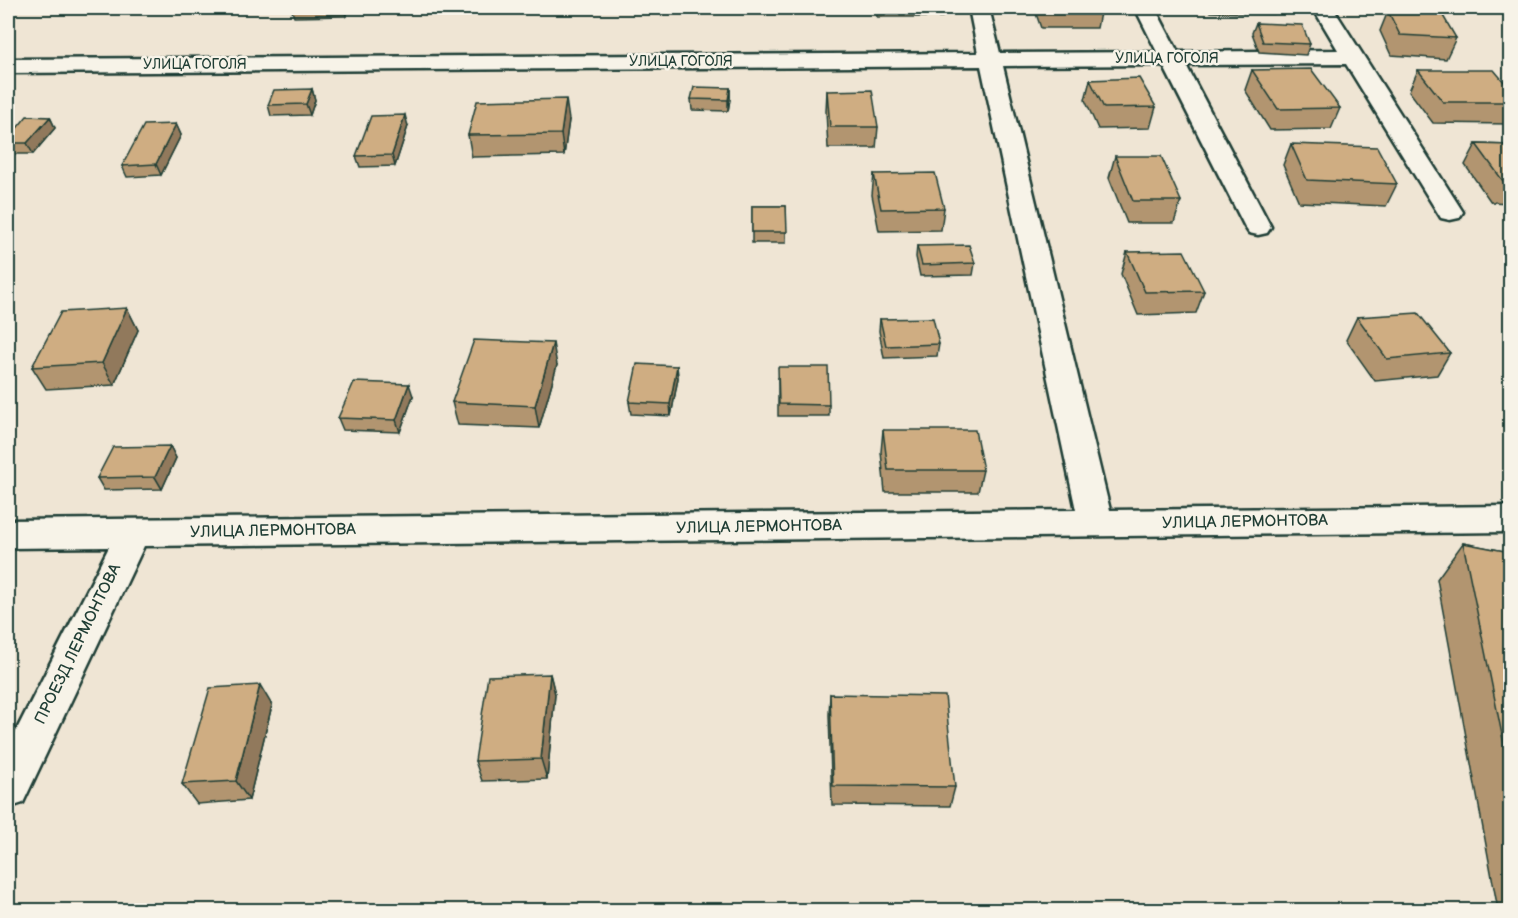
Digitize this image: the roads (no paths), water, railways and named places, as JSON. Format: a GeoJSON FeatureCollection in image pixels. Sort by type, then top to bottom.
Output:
{"type":"FeatureCollection","features":[{"type":"Feature","properties":{"kind":"street"},"geometry":{"type":"LineString","coordinates":[[979,8],[1095,524]]}},
{"type":"Feature","properties":{"kind":"street"},"geometry":{"type":"LineString","coordinates":[[1145,8],[1258,227]]}},
{"type":"Feature","properties":{"kind":"street"},"geometry":{"type":"LineString","coordinates":[[1323,8],[1450,212]]}},
{"type":"Feature","properties":{"kind":"street","name":"УЛИЦА ГОГОЛЯ"},"geometry":{"type":"LineString","coordinates":[[8,66],[1355,57]]}},
{"type":"Feature","properties":{"kind":"street","name":"УЛИЦА ЛЕРМОНТОВА"},"geometry":{"type":"LineString","coordinates":[[8,534],[1510,519]]}},
{"type":"Feature","properties":{"kind":"street","name":"ПРОЕЗД ЛЕРМОНТОВА"},"geometry":{"type":"LineString","coordinates":[[8,789],[133,533]]}}]}
